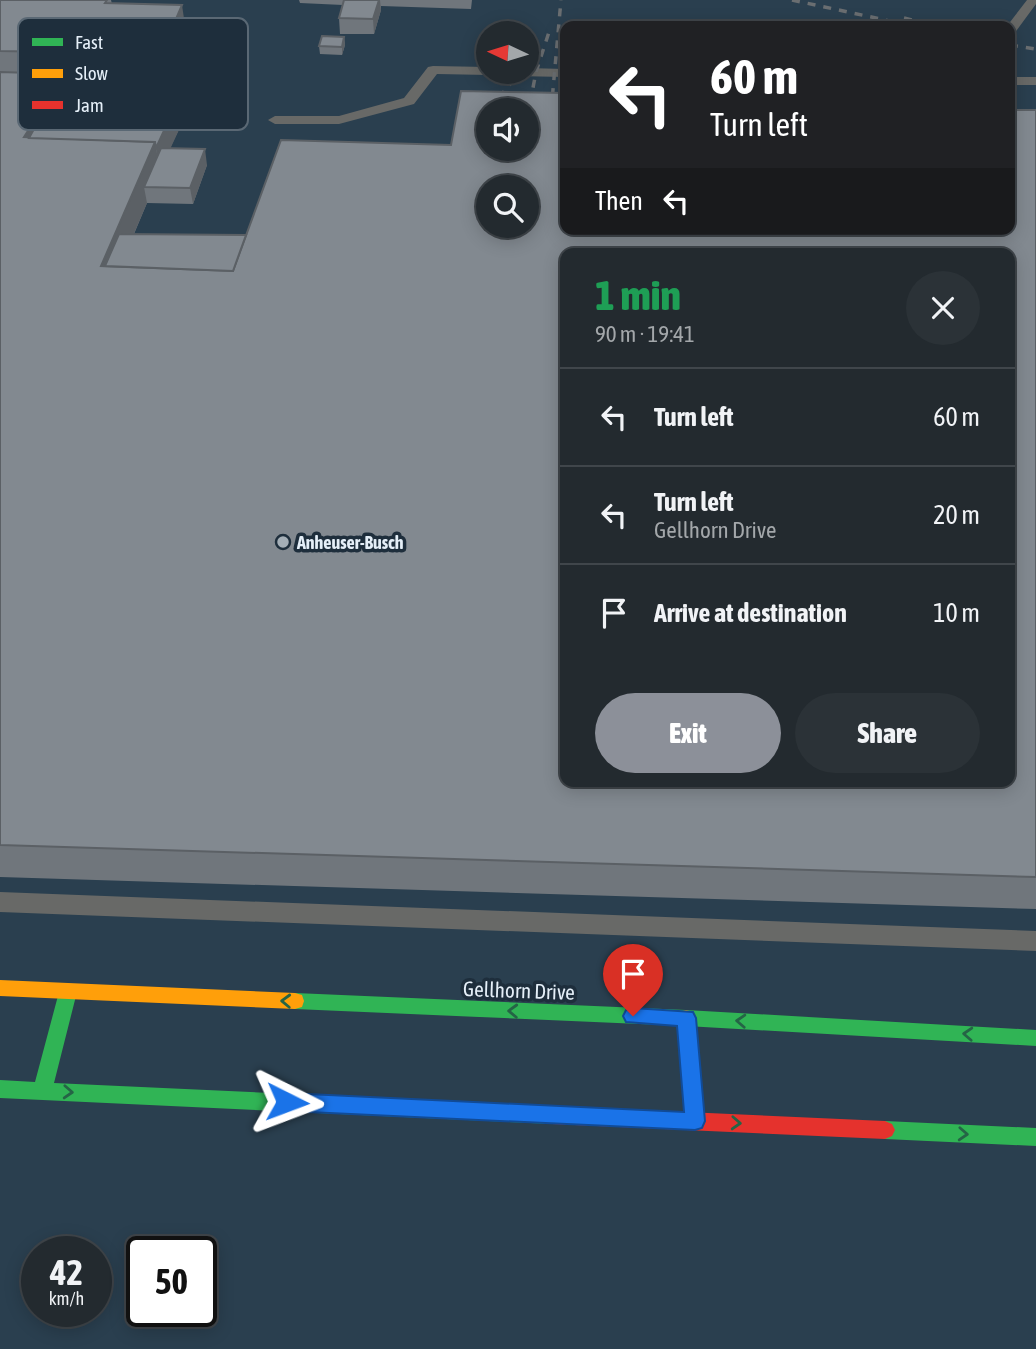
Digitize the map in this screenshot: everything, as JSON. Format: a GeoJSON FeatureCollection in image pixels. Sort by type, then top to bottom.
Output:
{"type":"FeatureCollection","features":[{"type":"Feature","properties":{"kind":"main road","name":"Gellhorn Drive"},"geometry":{"type":"LineString","coordinates":[[0,988],[686,1018],[1036,1038]]}},
{"type":"Feature","properties":{"kind":"main road"},"geometry":{"type":"LineString","coordinates":[[42,1091],[68,992]]}},
{"type":"Feature","properties":{"kind":"main road"},"geometry":{"type":"LineString","coordinates":[[686,1018],[695,1121]]}},
{"type":"Feature","properties":{"kind":"main road"},"geometry":{"type":"LineString","coordinates":[[0,1089],[1036,1137]]}},
{"type":"Feature","properties":{"kind":"lane"},"geometry":{"type":"LineString","coordinates":[[1015,24],[1033,0]]}},
{"type":"Feature","properties":{"kind":"lane"},"geometry":{"type":"LineString","coordinates":[[275,120],[338,120],[409,101],[433,70],[476,71]]}},
{"type":"Feature","properties":{"kind":"lane"},"geometry":{"type":"LineString","coordinates":[[539,72],[560,73]]}},
{"type":"Feature","properties":{"kind":"lane"},"geometry":{"type":"LineString","coordinates":[[1015,81],[1036,81]]}},
{"type":"Feature","properties":{"kind":"lane"},"geometry":{"type":"LineString","coordinates":[[0,902],[1036,941]]}},
{"type":"Feature","properties":{"kind":"shaded area"},"geometry":{"type":"Polygon","coordinates":[[[0,0],[1036,0],[1036,1349],[0,1349],[0,0]]]}},
{"type":"Feature","properties":{"kind":"building"},"geometry":{"type":"Polygon","coordinates":[[[0,0],[107,0],[105,3],[182,5],[176,18],[18,18],[18,51],[0,51],[0,0]]]}},
{"type":"Feature","properties":{"kind":"building"},"geometry":{"type":"Polygon","coordinates":[[[344,0],[379,0],[373,19],[339,18],[344,0]]]}},
{"type":"Feature","properties":{"kind":"building"},"geometry":{"type":"Polygon","coordinates":[[[322,36],[344,37],[342,47],[319,46],[322,36]]]}},
{"type":"Feature","properties":{"kind":"building","name":"Anheuser-Busch"},"geometry":{"type":"Polygon","coordinates":[[[0,72],[18,73],[18,130],[28,130],[24,137],[155,142],[101,266],[233,271],[281,140],[451,145],[461,91],[560,93],[560,235],[1015,235],[1015,110],[1036,110],[1036,877],[0,845],[0,72]]]}},
{"type":"Feature","properties":{"kind":"building"},"geometry":{"type":"Polygon","coordinates":[[[33,130],[164,130],[156,148],[155,142],[29,138],[33,130]]]}},
{"type":"Feature","properties":{"kind":"building"},"geometry":{"type":"Polygon","coordinates":[[[161,148],[205,149],[190,188],[144,187],[161,148]]]}},
{"type":"Feature","properties":{"kind":"building"},"geometry":{"type":"Polygon","coordinates":[[[119,234],[246,235],[233,271],[105,266],[119,234]]]}},
{"type":"Feature","properties":{"kind":"railway"},"geometry":{"type":"LineString","coordinates":[[551,112],[561,0]]}},
{"type":"Feature","properties":{"kind":"railway"},"geometry":{"type":"LineString","coordinates":[[792,0],[890,21]]}},
{"type":"Feature","properties":{"kind":"railway"},"geometry":{"type":"LineString","coordinates":[[904,18],[916,21]]}},
{"type":"Feature","properties":{"kind":"railway"},"geometry":{"type":"LineString","coordinates":[[531,98],[550,29]]}},
{"type":"Feature","properties":{"kind":"railway"},"geometry":{"type":"LineString","coordinates":[[1015,46],[1036,49]]}},
{"type":"Feature","properties":{"kind":"railway"},"geometry":{"type":"LineString","coordinates":[[499,98],[510,84]]}},
{"type":"Feature","properties":{"kind":"traffic: fast"},"geometry":{"type":"LineString","coordinates":[[42,1091],[68,992]]}},
{"type":"Feature","properties":{"kind":"traffic: fast"},"geometry":{"type":"LineString","coordinates":[[295,1001],[686,1018],[1036,1038]]}},
{"type":"Feature","properties":{"kind":"traffic: fast"},"geometry":{"type":"LineString","coordinates":[[0,1089],[552,1115]]}},
{"type":"Feature","properties":{"kind":"traffic: fast"},"geometry":{"type":"LineString","coordinates":[[885,1130],[1036,1137]]}},
{"type":"Feature","properties":{"kind":"traffic: slow"},"geometry":{"type":"LineString","coordinates":[[0,988],[295,1001]]}},
{"type":"Feature","properties":{"kind":"traffic: slow"},"geometry":{"type":"LineString","coordinates":[[686,1018],[695,1121]]}},
{"type":"Feature","properties":{"kind":"traffic: jam"},"geometry":{"type":"LineString","coordinates":[[552,1115],[885,1130]]}},
{"type":"Feature","properties":{"kind":"place","name":"Anheuser-Busch"},"geometry":{"type":"Point","coordinates":[283,542]}},
{"type":"Feature","properties":{"kind":"route"},"geometry":{"type":"LineString","coordinates":[[287,1102],[695,1121],[686,1018],[633,1016]]}}]}
